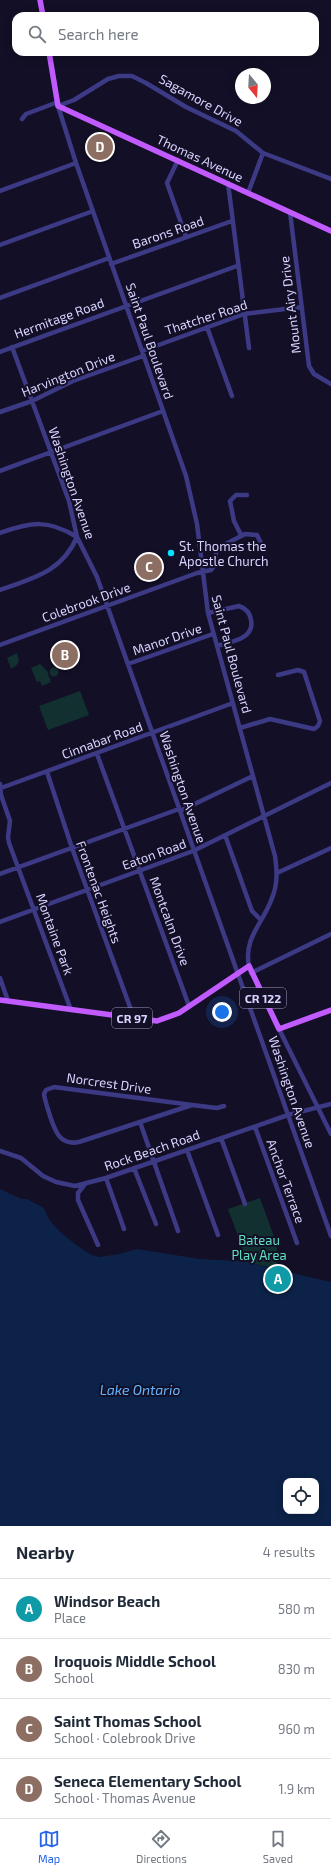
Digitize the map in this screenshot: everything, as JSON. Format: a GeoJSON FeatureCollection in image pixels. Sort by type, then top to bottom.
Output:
{"type":"FeatureCollection","features":[{"type":"Feature","properties":{"kind":"main road"},"geometry":{"type":"LineString","coordinates":[[40,0],[42,12]]}},
{"type":"Feature","properties":{"kind":"main road","name":"Saint Paul Boulevard"},"geometry":{"type":"LineString","coordinates":[[50,56],[58,104]]}},
{"type":"Feature","properties":{"kind":"main road","name":"Thomas Avenue"},"geometry":{"type":"LineString","coordinates":[[58,104],[331,231]]}},
{"type":"Feature","properties":{"kind":"main road","name":"Saint Paul Boulevard"},"geometry":{"type":"LineString","coordinates":[[249,966],[251,973],[279,1029]]}},
{"type":"Feature","properties":{"kind":"main road","name":"CR 97"},"geometry":{"type":"LineString","coordinates":[[0,1000],[150,1021],[163,1020],[189,1006],[249,966]]}},
{"type":"Feature","properties":{"kind":"main road"},"geometry":{"type":"LineString","coordinates":[[279,1029],[331,1010]]}},
{"type":"Feature","properties":{"kind":"street","name":"Sagamore Drive"},"geometry":{"type":"LineString","coordinates":[[22,119],[26,114],[74,100],[108,79],[119,76],[132,76],[186,108],[236,131],[263,153],[331,179]]}},
{"type":"Feature","properties":{"kind":"street","name":"Saint Paul Boulevard"},"geometry":{"type":"LineString","coordinates":[[58,104],[76,164],[186,476],[192,502],[208,613],[275,856],[277,874],[273,898],[250,940],[248,953],[249,966]]}},
{"type":"Feature","properties":{"kind":"street"},"geometry":{"type":"LineString","coordinates":[[248,193],[263,153]]}},
{"type":"Feature","properties":{"kind":"street"},"geometry":{"type":"LineString","coordinates":[[178,160],[167,183],[186,237]]}},
{"type":"Feature","properties":{"kind":"street"},"geometry":{"type":"LineString","coordinates":[[0,191],[76,164]]}},
{"type":"Feature","properties":{"kind":"street"},"geometry":{"type":"LineString","coordinates":[[228,183],[249,348]]}},
{"type":"Feature","properties":{"kind":"street"},"geometry":{"type":"LineString","coordinates":[[0,245],[93,211]]}},
{"type":"Feature","properties":{"kind":"street","name":"Mount Airy Drive"},"geometry":{"type":"LineString","coordinates":[[290,212],[309,366],[314,374],[331,384]]}},
{"type":"Feature","properties":{"kind":"street","name":"Barons Road"},"geometry":{"type":"LineString","coordinates":[[111,264],[232,221]]}},
{"type":"Feature","properties":{"kind":"street"},"geometry":{"type":"LineString","coordinates":[[0,298],[109,258]]}},
{"type":"Feature","properties":{"kind":"street","name":"Hermitage Road"},"geometry":{"type":"LineString","coordinates":[[0,352],[238,266]]}},
{"type":"Feature","properties":{"kind":"street","name":"Thatcher Road"},"geometry":{"type":"LineString","coordinates":[[143,353],[244,314],[302,307]]}},
{"type":"Feature","properties":{"kind":"street"},"geometry":{"type":"LineString","coordinates":[[208,327],[232,396]]}},
{"type":"Feature","properties":{"kind":"street","name":"Washington Avenue"},"geometry":{"type":"LineString","coordinates":[[12,347],[70,505],[77,537],[95,571],[193,851],[331,1236]]}},
{"type":"Feature","properties":{"kind":"street","name":"Harvington Drive"},"geometry":{"type":"LineString","coordinates":[[0,412],[32,401],[73,381],[143,353]]}},
{"type":"Feature","properties":{"kind":"street"},"geometry":{"type":"LineString","coordinates":[[0,471],[163,411]]}},
{"type":"Feature","properties":{"kind":"street"},"geometry":{"type":"LineString","coordinates":[[241,535],[234,521],[230,501],[236,495],[247,495]]}},
{"type":"Feature","properties":{"kind":"street"},"geometry":{"type":"LineString","coordinates":[[0,533],[20,526],[36,523],[53,526],[77,537],[64,559],[49,571],[0,590]]}},
{"type":"Feature","properties":{"kind":"street"},"geometry":{"type":"LineString","coordinates":[[202,572],[214,568],[215,552],[218,548],[241,535],[248,533],[254,534],[258,537],[262,545]]}},
{"type":"Feature","properties":{"kind":"street","name":"Colebrook Drive"},"geometry":{"type":"LineString","coordinates":[[0,645],[202,572]]}},
{"type":"Feature","properties":{"kind":"street"},"geometry":{"type":"LineString","coordinates":[[208,613],[239,606],[247,611],[251,619],[251,627],[247,634],[217,646]]}},
{"type":"Feature","properties":{"kind":"street","name":"Manor Drive"},"geometry":{"type":"LineString","coordinates":[[128,664],[213,634]]}},
{"type":"Feature","properties":{"kind":"street"},"geometry":{"type":"LineString","coordinates":[[240,728],[270,719],[314,729],[318,726],[320,721],[304,672],[298,670],[278,676]]}},
{"type":"Feature","properties":{"kind":"street","name":"Cinnabar Road"},"geometry":{"type":"LineString","coordinates":[[1,786],[47,772],[233,703]]}},
{"type":"Feature","properties":{"kind":"street","name":"Montcalm Drive"},"geometry":{"type":"LineString","coordinates":[[97,754],[189,1006]]}},
{"type":"Feature","properties":{"kind":"street","name":"Frontenac Heights"},"geometry":{"type":"LineString","coordinates":[[47,772],[72,848],[134,1018]]}},
{"type":"Feature","properties":{"kind":"street"},"geometry":{"type":"LineString","coordinates":[[0,874],[179,810],[254,776]]}},
{"type":"Feature","properties":{"kind":"street","name":"Eaton Road"},"geometry":{"type":"LineString","coordinates":[[0,922],[193,851],[331,783]]}},
{"type":"Feature","properties":{"kind":"street","name":"Montaine Park"},"geometry":{"type":"LineString","coordinates":[[1,786],[0,795],[10,821],[8,840],[71,1010]]}},
{"type":"Feature","properties":{"kind":"street"},"geometry":{"type":"LineString","coordinates":[[225,835],[252,911],[261,920]]}},
{"type":"Feature","properties":{"kind":"street"},"geometry":{"type":"LineString","coordinates":[[277,874],[331,848]]}},
{"type":"Feature","properties":{"kind":"street"},"geometry":{"type":"LineString","coordinates":[[251,973],[331,934]]}},
{"type":"Feature","properties":{"kind":"street"},"geometry":{"type":"LineString","coordinates":[[0,978],[8,1001]]}},
{"type":"Feature","properties":{"kind":"street","name":"Saint Paul Boulevard"},"geometry":{"type":"LineString","coordinates":[[279,1029],[316,1107],[331,1134]]}},
{"type":"Feature","properties":{"kind":"street","name":"Norcrest Drive"},"geometry":{"type":"LineString","coordinates":[[192,1105],[79,1142],[70,1143],[62,1140],[57,1134],[44,1094],[46,1090],[54,1087],[217,1108],[224,1106]]}},
{"type":"Feature","properties":{"kind":"street","name":"Rock Beach Road"},"geometry":{"type":"LineString","coordinates":[[0,1151],[21,1158],[43,1176],[56,1182],[72,1186],[106,1178],[288,1115],[331,1104]]}},
{"type":"Feature","properties":{"kind":"street"},"geometry":{"type":"LineString","coordinates":[[140,1122],[178,1231]]}},
{"type":"Feature","properties":{"kind":"street","name":"Anchor Terrace"},"geometry":{"type":"LineString","coordinates":[[255,1127],[297,1243]]}},
{"type":"Feature","properties":{"kind":"street"},"geometry":{"type":"LineString","coordinates":[[221,1138],[245,1204]]}},
{"type":"Feature","properties":{"kind":"street"},"geometry":{"type":"LineString","coordinates":[[187,1150],[218,1236]]}},
{"type":"Feature","properties":{"kind":"street"},"geometry":{"type":"LineString","coordinates":[[134,1168],[156,1224]]}},
{"type":"Feature","properties":{"kind":"street"},"geometry":{"type":"LineString","coordinates":[[106,1178],[124,1229]]}},
{"type":"Feature","properties":{"kind":"street"},"geometry":{"type":"LineString","coordinates":[[85,1184],[78,1193],[78,1200],[98,1245]]}},
{"type":"Feature","properties":{"kind":"green space"},"geometry":{"type":"Polygon","coordinates":[[[17,653],[19,660],[17,665],[11,669],[7,658],[17,653]]]}},
{"type":"Feature","properties":{"kind":"green space"},"geometry":{"type":"Polygon","coordinates":[[[40,664],[47,671],[51,682],[42,686],[40,681],[37,682],[31,668],[40,664]]]}},
{"type":"Feature","properties":{"kind":"green space"},"geometry":{"type":"Polygon","coordinates":[[[54,667],[59,672],[54,677],[49,672],[54,667]]]}},
{"type":"Feature","properties":{"kind":"green space"},"geometry":{"type":"Polygon","coordinates":[[[80,691],[89,715],[48,730],[39,706],[80,691]]]}},
{"type":"Feature","properties":{"kind":"green space","name":"Bateau Play Area"},"geometry":{"type":"Polygon","coordinates":[[[260,1198],[277,1245],[278,1269],[241,1261],[242,1247],[228,1209],[260,1198]]]}},
{"type":"Feature","properties":{"kind":"water","name":"Lake Ontario"},"geometry":{"type":"Polygon","coordinates":[[[0,1189],[21,1199],[27,1199],[44,1208],[51,1222],[57,1229],[91,1255],[137,1249],[200,1259],[241,1261],[331,1282],[331,1526],[0,1526],[0,1189]]]}},
{"type":"Feature","properties":{"kind":"pier"},"geometry":{"type":"Polygon","coordinates":[[[137,1249],[99,1257],[91,1255],[137,1249]]]}},
{"type":"Feature","properties":{"kind":"place","name":"Seneca Elementary School"},"geometry":{"type":"Point","coordinates":[100,147]}},
{"type":"Feature","properties":{"kind":"place","name":"St. Thomas the Apostle Church"},"geometry":{"type":"Point","coordinates":[171,553]}},
{"type":"Feature","properties":{"kind":"place","name":"Saint Thomas School"},"geometry":{"type":"Point","coordinates":[149,567]}},
{"type":"Feature","properties":{"kind":"place","name":"Iroquois Middle School"},"geometry":{"type":"Point","coordinates":[65,655]}},
{"type":"Feature","properties":{"kind":"place","name":"Windsor Beach"},"geometry":{"type":"Point","coordinates":[278,1279]}}]}
